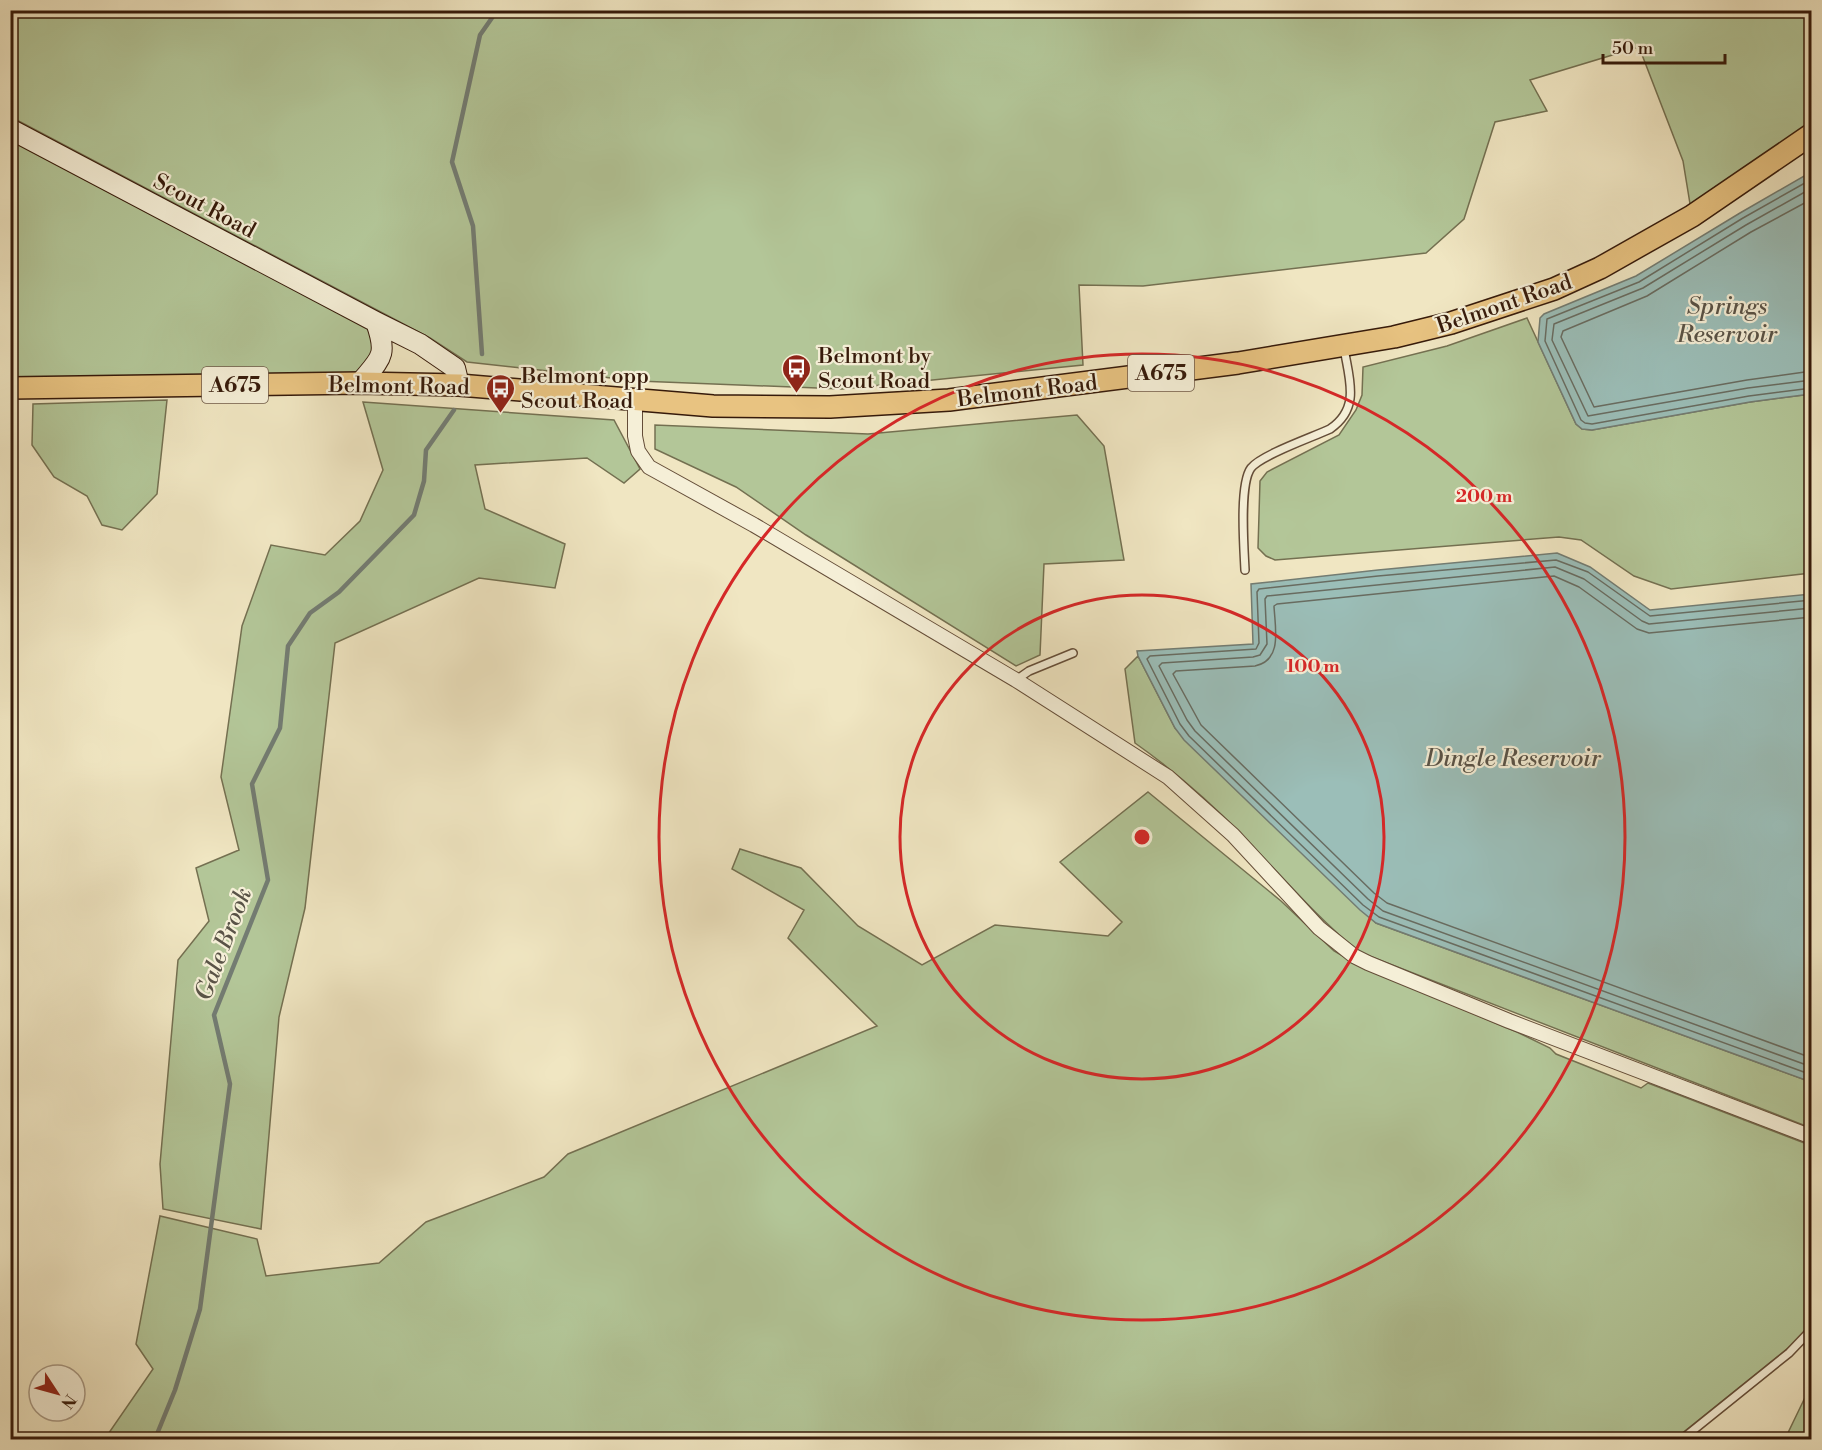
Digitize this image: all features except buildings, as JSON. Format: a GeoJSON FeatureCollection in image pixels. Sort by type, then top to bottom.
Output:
{"type":"FeatureCollection","features":[{"type":"Feature","properties":{"kind":"main road","name":"Belmont Road"},"geometry":{"type":"LineString","coordinates":[[10,388],[360,383],[459,385],[713,406],[830,407],[949,400],[1238,363],[1394,337],[1451,323],[1554,289],[1600,268],[1692,216],[1812,134]]}},
{"type":"Feature","properties":{"kind":"street","name":"Scout Road"},"geometry":{"type":"LineString","coordinates":[[10,129],[420,344],[455,368],[459,385]]}},
{"type":"Feature","properties":{"kind":"street"},"geometry":{"type":"LineString","coordinates":[[360,383],[382,354],[383,346],[376,322]]}},
{"type":"Feature","properties":{"kind":"street"},"geometry":{"type":"LineString","coordinates":[[635,401],[635,436],[638,451],[649,467],[754,525],[1016,680],[1168,777],[1233,835],[1319,928],[1354,956],[1509,1021],[1812,1137]]}},
{"type":"Feature","properties":{"kind":"lane"},"geometry":{"type":"LineString","coordinates":[[1245,570],[1246,480],[1251,469],[1261,460],[1340,423],[1350,405],[1352,391],[1343,345]]}},
{"type":"Feature","properties":{"kind":"lane"},"geometry":{"type":"LineString","coordinates":[[1016,680],[1029,671],[1073,652]]}},
{"type":"Feature","properties":{"kind":"lane"},"geometry":{"type":"LineString","coordinates":[[1681,1440],[1789,1353],[1812,1329]]}},
{"type":"Feature","properties":{"kind":"green space"},"geometry":{"type":"Polygon","coordinates":[[[10,11],[1811,11],[1811,134],[1692,216],[1683,161],[1639,47],[1530,80],[1547,111],[1495,122],[1464,219],[1426,253],[1143,286],[1079,285],[1083,365],[842,389],[638,381],[467,362],[430,338],[11,117],[10,11]]]}},
{"type":"Feature","properties":{"kind":"green space"},"geometry":{"type":"Polygon","coordinates":[[[10,120],[376,322],[374,358],[360,383],[11,388],[10,120]]]}},
{"type":"Feature","properties":{"kind":"green space"},"geometry":{"type":"Polygon","coordinates":[[[1527,318],[1576,424],[1582,429],[1592,430],[1750,402],[1811,394],[1811,573],[1671,589],[1634,576],[1581,540],[1559,537],[1275,560],[1266,556],[1258,548],[1260,481],[1267,472],[1339,435],[1356,410],[1362,395],[1363,367],[1447,346],[1527,318]]]}},
{"type":"Feature","properties":{"kind":"green space"},"geometry":{"type":"Polygon","coordinates":[[[167,400],[157,494],[122,530],[102,525],[87,496],[54,477],[32,445],[33,404],[167,400]]]}},
{"type":"Feature","properties":{"kind":"green space"},"geometry":{"type":"Polygon","coordinates":[[[363,402],[614,420],[640,469],[624,483],[587,458],[475,465],[485,509],[565,544],[555,588],[479,578],[335,643],[305,908],[279,1017],[261,1229],[163,1209],[160,1164],[178,960],[209,921],[196,868],[239,850],[221,777],[242,626],[271,545],[325,555],[360,521],[383,470],[363,402]]]}},
{"type":"Feature","properties":{"kind":"green space"},"geometry":{"type":"Polygon","coordinates":[[[1077,415],[1104,446],[1124,560],[1044,564],[1040,655],[1016,666],[806,535],[736,487],[655,449],[655,425],[868,434],[1077,415]]]}},
{"type":"Feature","properties":{"kind":"green space"},"geometry":{"type":"Polygon","coordinates":[[[1138,656],[1175,728],[1376,923],[1811,1082],[1811,1128],[1359,952],[1313,910],[1217,810],[1135,743],[1125,669],[1138,656]]]}},
{"type":"Feature","properties":{"kind":"green space"},"geometry":{"type":"Polygon","coordinates":[[[1148,792],[1281,901],[1334,951],[1362,967],[1517,1032],[1550,1048],[1556,1054],[1641,1088],[1648,1083],[1807,1144],[1811,1150],[1812,1321],[1797,1341],[1675,1439],[104,1440],[153,1369],[136,1344],[160,1216],[257,1239],[266,1276],[379,1263],[426,1222],[544,1177],[568,1154],[877,1026],[788,938],[804,910],[732,869],[740,849],[801,868],[858,926],[922,965],[995,925],[1108,936],[1122,922],[1060,862],[1148,792]]]}},
{"type":"Feature","properties":{"kind":"green space"},"geometry":{"type":"Polygon","coordinates":[[[1811,1385],[1811,1439],[1785,1439],[1811,1385]]]}},
{"type":"Feature","properties":{"kind":"water","name":"Springs Reservoir"},"geometry":{"type":"Polygon","coordinates":[[[1811,172],[1811,394],[1750,402],[1592,430],[1582,429],[1576,424],[1538,342],[1540,318],[1544,314],[1636,276],[1811,172]]]}},
{"type":"Feature","properties":{"kind":"water","name":"Dingle Reservoir"},"geometry":{"type":"Polygon","coordinates":[[[1557,553],[1590,567],[1650,610],[1811,594],[1811,1082],[1376,923],[1184,740],[1175,728],[1138,656],[1137,651],[1253,644],[1251,584],[1557,553]]]}},
{"type":"Feature","properties":{"kind":"waterway","name":"Gale Brook"},"geometry":{"type":"LineString","coordinates":[[482,354],[473,226],[452,162],[480,35],[494,15],[494,10]]}},
{"type":"Feature","properties":{"kind":"waterway","name":"Gale Brook"},"geometry":{"type":"LineString","coordinates":[[149,1440],[157,1434],[175,1390],[200,1309],[230,1084],[214,1015],[268,880],[252,784],[280,728],[288,646],[310,613],[339,592],[414,515],[424,481],[426,450],[454,410]]}},
{"type":"Feature","properties":{"kind":"place","name":"Belmont by Scout Road"},"geometry":{"type":"Point","coordinates":[797,394]}},
{"type":"Feature","properties":{"kind":"place","name":"Belmont opp Scout Road"},"geometry":{"type":"Point","coordinates":[500,414]}}]}
